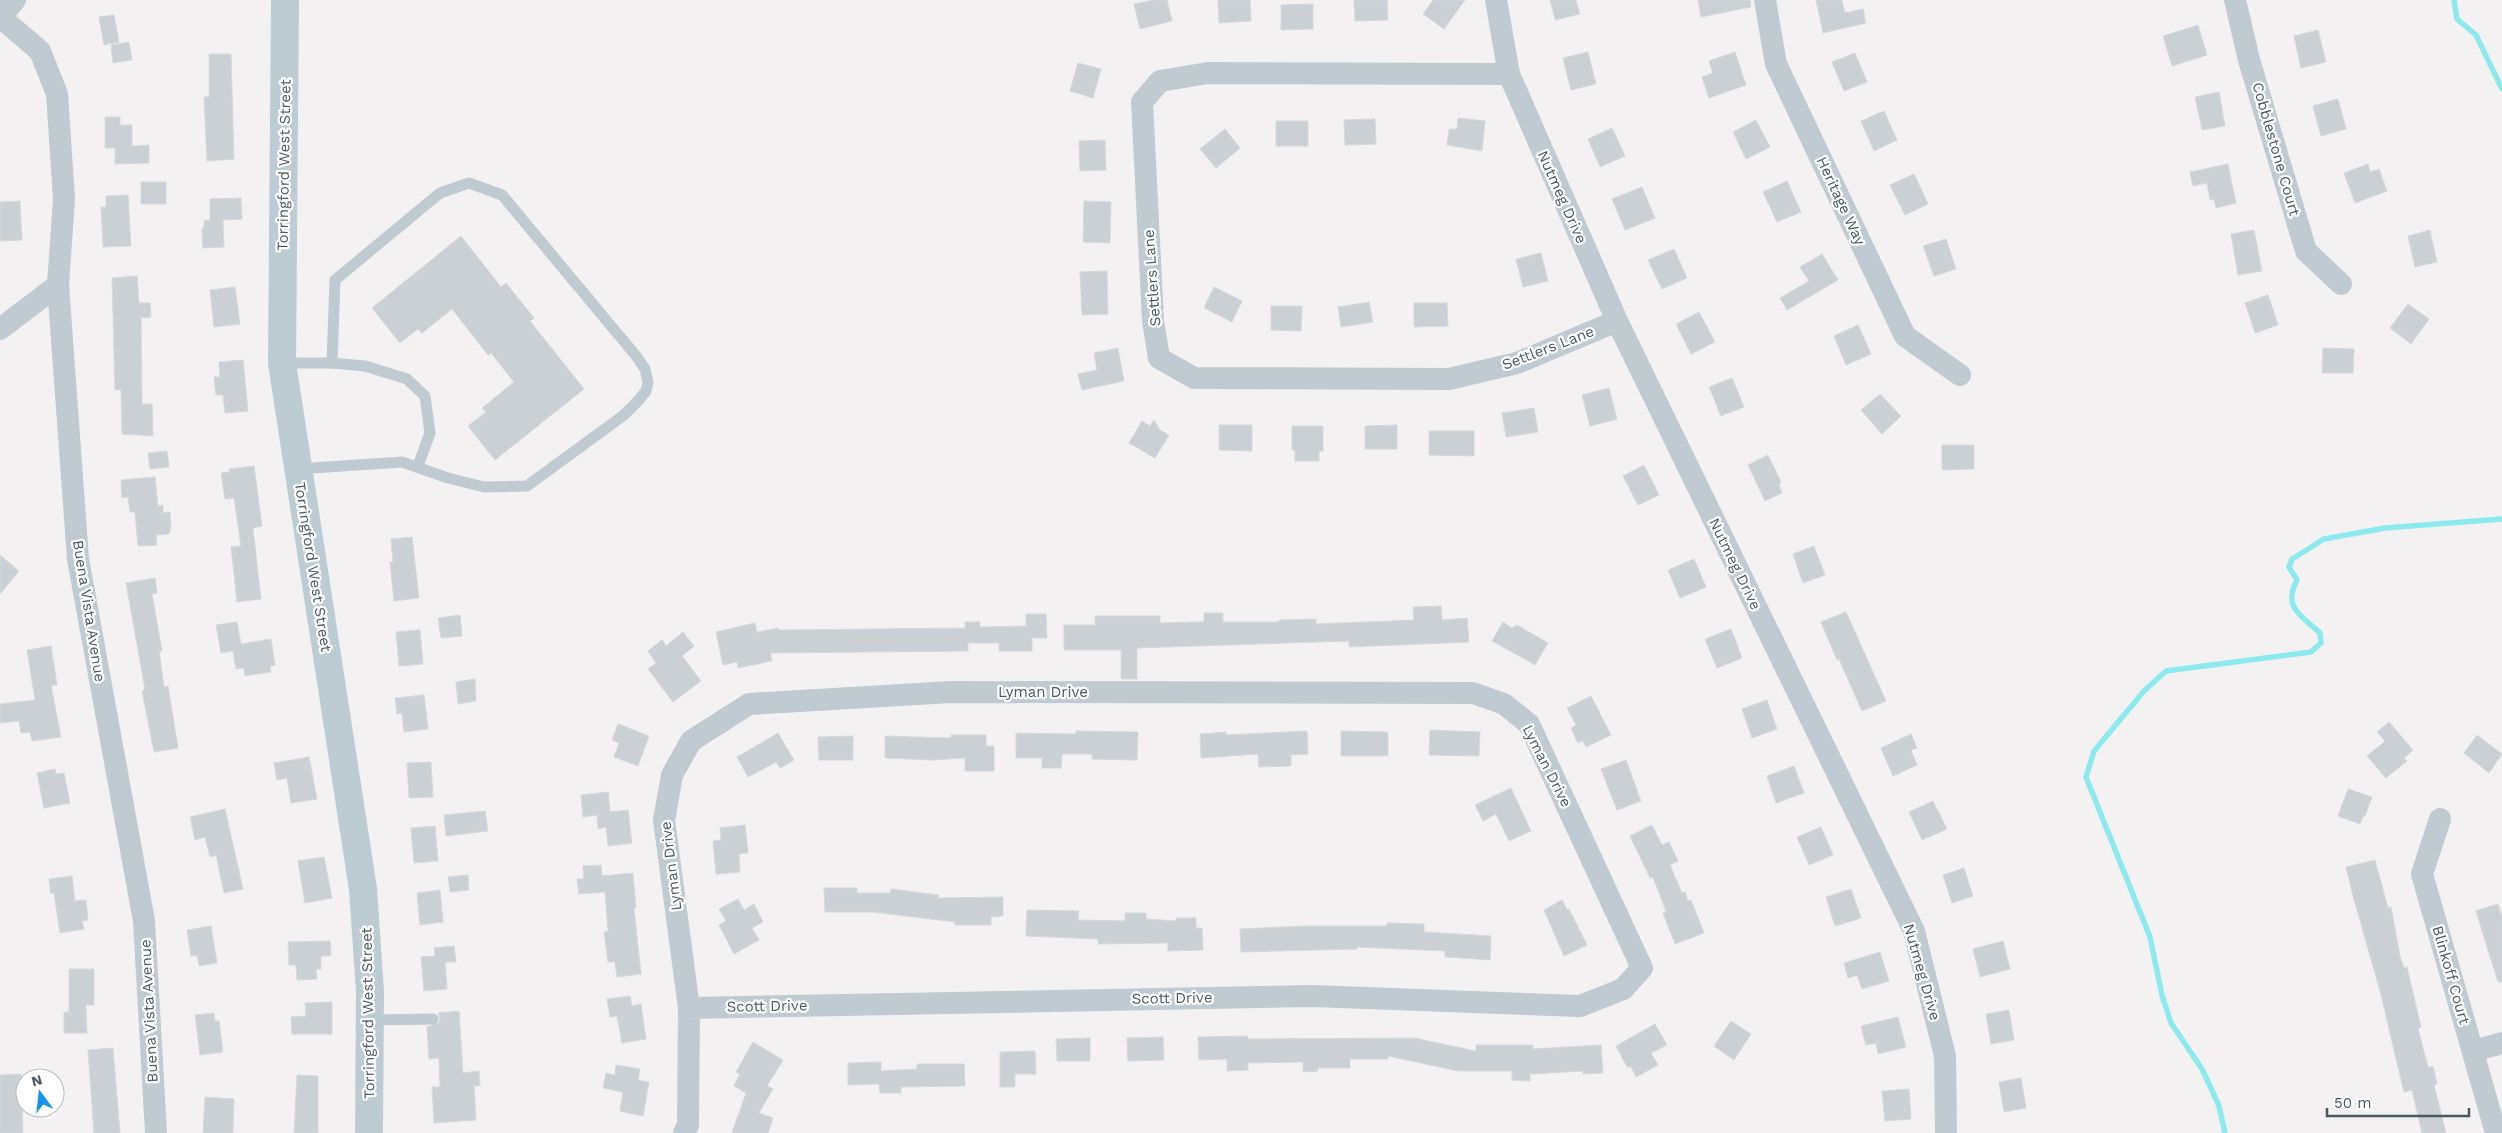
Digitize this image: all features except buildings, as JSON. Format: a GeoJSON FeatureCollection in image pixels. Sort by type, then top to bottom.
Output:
{"type":"FeatureCollection","features":[{"type":"Feature","properties":{"kind":"main road","name":"Torringford West Street"},"geometry":{"type":"LineString","coordinates":[[285,0],[282,363],[363,889],[368,944],[370,1020],[369,1133]]}},
{"type":"Feature","properties":{"kind":"street"},"geometry":{"type":"LineString","coordinates":[[0,18],[15,0]]}},
{"type":"Feature","properties":{"kind":"street","name":"Nutmeg Drive"},"geometry":{"type":"LineString","coordinates":[[1496,0],[1509,74],[1617,322],[1914,932],[1945,1056],[1946,1133]]}},
{"type":"Feature","properties":{"kind":"street","name":"Heritage Way"},"geometry":{"type":"LineString","coordinates":[[1765,0],[1776,64],[1905,336],[1960,375]]}},
{"type":"Feature","properties":{"kind":"street","name":"Cobblestone Court"},"geometry":{"type":"LineString","coordinates":[[2235,0],[2249,60],[2306,251],[2341,284]]}},
{"type":"Feature","properties":{"kind":"street","name":"Buena Vista Avenue"},"geometry":{"type":"LineString","coordinates":[[0,18],[40,51],[57,94],[64,199],[58,285],[78,559],[144,921],[156,1133]]}},
{"type":"Feature","properties":{"kind":"street","name":"Settlers Lane"},"geometry":{"type":"LineString","coordinates":[[1509,74],[1208,73],[1160,81],[1142,102],[1153,321],[1159,358],[1194,378],[1449,379],[1517,363],[1617,322]]}},
{"type":"Feature","properties":{"kind":"street"},"geometry":{"type":"LineString","coordinates":[[0,329],[58,285]]}},
{"type":"Feature","properties":{"kind":"street","name":"Lyman Drive"},"geometry":{"type":"LineString","coordinates":[[684,1133],[688,1124],[690,1008],[664,820],[672,775],[690,741],[749,704],[951,692],[1473,693],[1504,704],[1529,724],[1642,968]]}},
{"type":"Feature","properties":{"kind":"street","name":"Blinkoff Court"},"geometry":{"type":"LineString","coordinates":[[2440,819],[2422,874],[2496,1133]]}},
{"type":"Feature","properties":{"kind":"street","name":"Scott Drive"},"geometry":{"type":"LineString","coordinates":[[690,1008],[1313,996],[1580,1006],[1623,989],[1642,968]]}},
{"type":"Feature","properties":{"kind":"street"},"geometry":{"type":"LineString","coordinates":[[2473,1051],[2502,1043]]}},
{"type":"Feature","properties":{"kind":"lane"},"geometry":{"type":"LineString","coordinates":[[297,469],[402,462],[448,478],[484,487],[527,486],[631,408],[646,391],[648,382],[645,369],[502,194],[469,183],[440,193],[335,280],[332,363]]}},
{"type":"Feature","properties":{"kind":"lane"},"geometry":{"type":"LineString","coordinates":[[282,363],[332,363],[365,366],[407,379],[425,396],[430,433],[418,466]]}},
{"type":"Feature","properties":{"kind":"lane"},"geometry":{"type":"LineString","coordinates":[[370,1020],[433,1019]]}},
{"type":"Feature","properties":{"kind":"waterway"},"geometry":{"type":"LineString","coordinates":[[2454,0],[2457,19],[2476,35],[2502,89]]}},
{"type":"Feature","properties":{"kind":"waterway"},"geometry":{"type":"LineString","coordinates":[[2225,1133],[2219,1106],[2202,1069],[2171,1023],[2162,995],[2150,937],[2086,777],[2094,751],[2144,691],[2166,671],[2311,652],[2321,643],[2320,633],[2296,611],[2293,605],[2293,590],[2297,580],[2289,567],[2292,559],[2324,539],[2385,528],[2502,519]]}}]}
